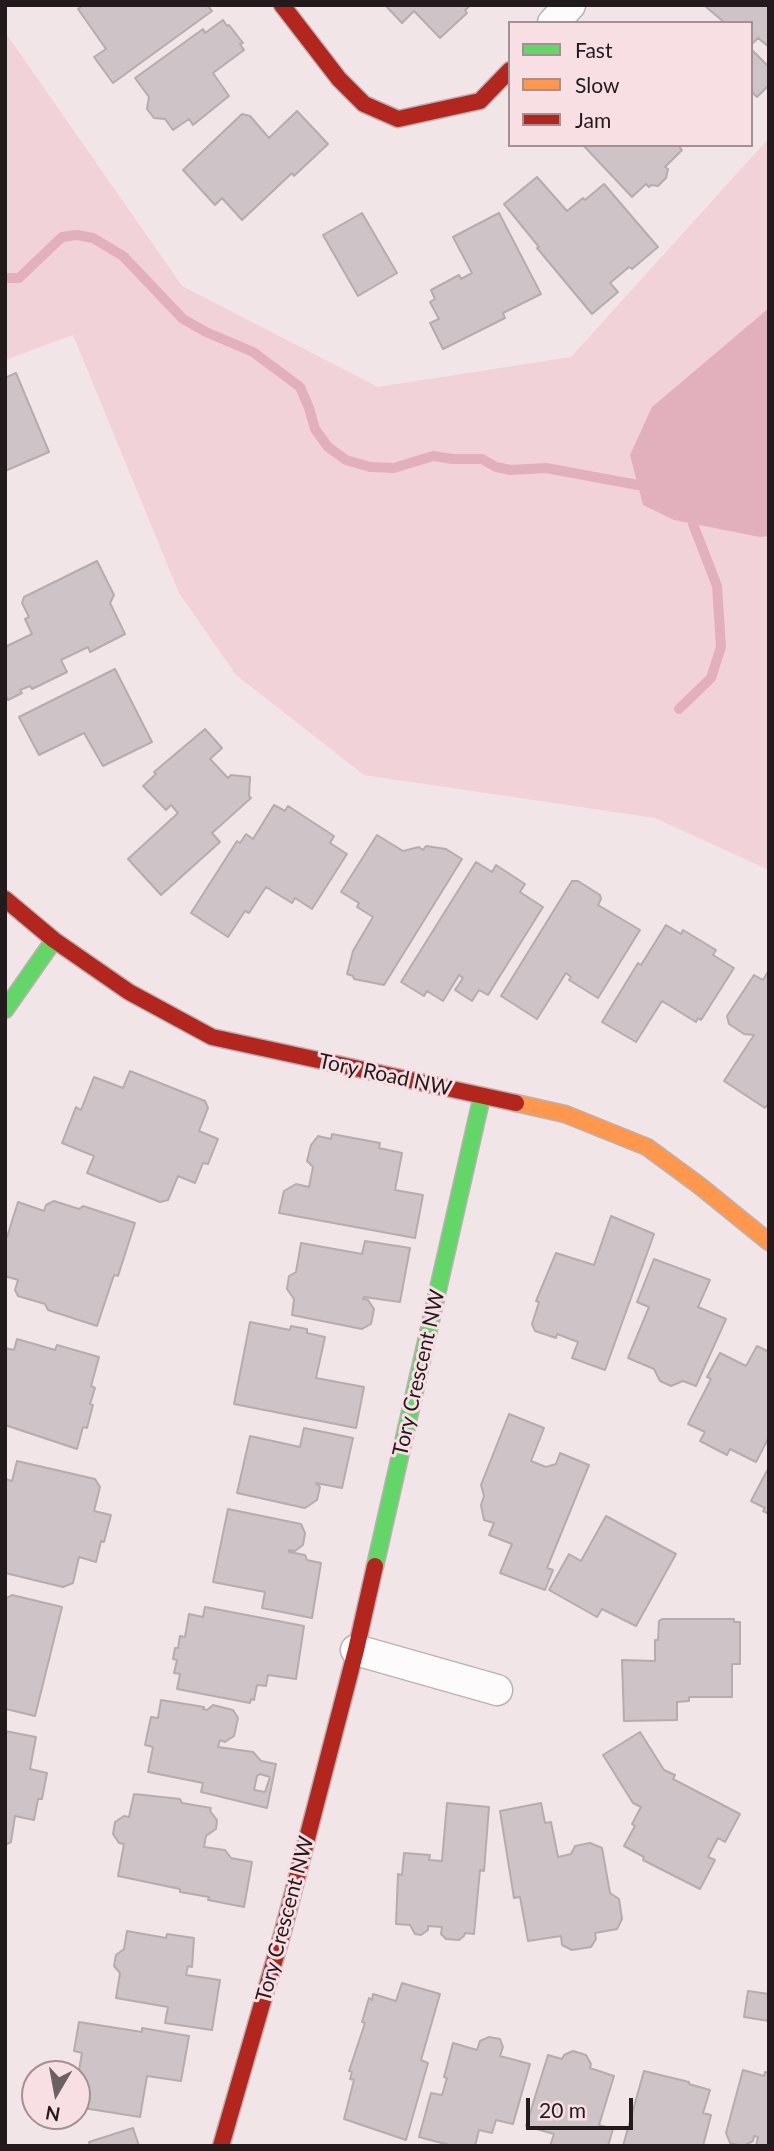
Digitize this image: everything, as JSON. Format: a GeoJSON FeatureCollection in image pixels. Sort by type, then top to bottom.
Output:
{"type":"FeatureCollection","features":[{"type":"Feature","properties":{"kind":"street"},"geometry":{"type":"LineString","coordinates":[[282,5],[340,79],[364,104],[398,119],[480,101],[508,72]]}},
{"type":"Feature","properties":{"kind":"street"},"geometry":{"type":"LineString","coordinates":[[555,21],[570,5]]}},
{"type":"Feature","properties":{"kind":"street","name":"Tory Road NW"},"geometry":{"type":"LineString","coordinates":[[5,898],[54,940],[129,992],[212,1037],[565,1114],[647,1147],[769,1242]]}},
{"type":"Feature","properties":{"kind":"street"},"geometry":{"type":"LineString","coordinates":[[5,1010],[54,940]]}},
{"type":"Feature","properties":{"kind":"street","name":"Tory Crescent NW"},"geometry":{"type":"LineString","coordinates":[[221,2146],[283,1931],[356,1650],[482,1096]]}},
{"type":"Feature","properties":{"kind":"street"},"geometry":{"type":"LineString","coordinates":[[356,1650],[497,1690]]}},
{"type":"Feature","properties":{"kind":"shaded area"},"geometry":{"type":"Polygon","coordinates":[[[5,32],[182,286],[378,387],[571,357],[769,138],[769,870],[655,818],[364,775],[236,675],[179,593],[73,335],[5,360],[5,32]]]}},
{"type":"Feature","properties":{"kind":"shaded area"},"geometry":{"type":"Polygon","coordinates":[[[769,308],[769,536],[760,537],[674,520],[643,505],[630,455],[652,407],[769,308]]]}},
{"type":"Feature","properties":{"kind":"building"},"geometry":{"type":"Polygon","coordinates":[[[83,5],[207,5],[212,11],[113,83],[94,57],[106,49],[78,9],[83,5]]]}},
{"type":"Feature","properties":{"kind":"building"},"geometry":{"type":"Polygon","coordinates":[[[385,5],[471,5],[465,10],[467,13],[440,38],[414,11],[402,23],[385,5]]]}},
{"type":"Feature","properties":{"kind":"building"},"geometry":{"type":"Polygon","coordinates":[[[769,5],[769,47],[758,38],[753,43],[753,21],[723,21],[705,6],[769,5]]]}},
{"type":"Feature","properties":{"kind":"building"},"geometry":{"type":"Polygon","coordinates":[[[223,20],[243,43],[240,44],[244,50],[213,73],[229,96],[193,125],[189,119],[173,130],[165,119],[154,118],[147,109],[149,97],[135,78],[203,29],[205,33],[223,20]]]}},
{"type":"Feature","properties":{"kind":"building"},"geometry":{"type":"Polygon","coordinates":[[[753,51],[769,67],[769,85],[757,97],[753,93],[753,51]]]}},
{"type":"Feature","properties":{"kind":"building"},"geometry":{"type":"Polygon","coordinates":[[[297,111],[328,144],[294,176],[292,173],[242,220],[222,198],[215,205],[183,170],[242,114],[250,116],[269,138],[297,111]]]}},
{"type":"Feature","properties":{"kind":"building"},"geometry":{"type":"Polygon","coordinates":[[[585,147],[680,147],[682,150],[665,167],[668,169],[666,178],[658,186],[649,187],[646,184],[632,197],[585,147]]]}},
{"type":"Feature","properties":{"kind":"building"},"geometry":{"type":"Polygon","coordinates":[[[537,177],[567,211],[604,184],[658,247],[610,283],[618,292],[592,314],[504,204],[537,177]]]}},
{"type":"Feature","properties":{"kind":"building"},"geometry":{"type":"Polygon","coordinates":[[[362,213],[397,273],[358,296],[323,235],[362,213]]]}},
{"type":"Feature","properties":{"kind":"building"},"geometry":{"type":"Polygon","coordinates":[[[499,213],[541,294],[503,313],[505,318],[443,349],[430,323],[439,319],[430,302],[435,299],[431,290],[459,275],[461,279],[472,273],[453,237],[499,213]]]}},
{"type":"Feature","properties":{"kind":"building"},"geometry":{"type":"Polygon","coordinates":[[[16,373],[49,452],[5,471],[5,378],[16,373]]]}},
{"type":"Feature","properties":{"kind":"building"},"geometry":{"type":"Polygon","coordinates":[[[97,561],[114,595],[110,603],[125,634],[90,652],[88,647],[61,660],[67,672],[32,689],[30,686],[20,690],[22,693],[8,700],[5,694],[5,647],[32,634],[25,619],[29,617],[22,603],[24,597],[97,561]]]}},
{"type":"Feature","properties":{"kind":"building"},"geometry":{"type":"Polygon","coordinates":[[[115,669],[152,742],[103,766],[84,733],[39,755],[19,717],[115,669]]]}},
{"type":"Feature","properties":{"kind":"building"},"geometry":{"type":"Polygon","coordinates":[[[205,729],[222,748],[210,759],[228,778],[231,775],[250,777],[251,798],[212,833],[220,842],[161,895],[128,859],[178,813],[171,805],[166,810],[143,786],[156,774],[154,772],[205,729]]]}},
{"type":"Feature","properties":{"kind":"building"},"geometry":{"type":"Polygon","coordinates":[[[274,805],[285,811],[288,806],[334,836],[330,843],[347,854],[312,909],[295,898],[292,903],[266,887],[249,913],[245,911],[228,937],[191,913],[237,841],[240,843],[246,834],[253,839],[274,805]]]}},
{"type":"Feature","properties":{"kind":"building"},"geometry":{"type":"Polygon","coordinates":[[[377,835],[403,851],[419,847],[423,850],[426,846],[446,849],[462,859],[384,985],[354,979],[347,974],[353,951],[373,917],[357,907],[359,903],[341,892],[377,835]]]}},
{"type":"Feature","properties":{"kind":"building"},"geometry":{"type":"Polygon","coordinates":[[[476,862],[492,872],[496,865],[525,884],[520,892],[543,907],[488,995],[479,990],[472,1001],[455,990],[463,978],[459,975],[443,1001],[427,991],[424,996],[401,982],[476,862]]]}},
{"type":"Feature","properties":{"kind":"building"},"geometry":{"type":"Polygon","coordinates":[[[572,881],[578,881],[600,895],[598,905],[640,930],[598,998],[569,980],[571,977],[566,973],[537,1019],[501,996],[572,881]]]}},
{"type":"Feature","properties":{"kind":"building"},"geometry":{"type":"Polygon","coordinates":[[[666,925],[681,934],[683,930],[716,950],[713,955],[734,968],[701,1020],[698,1018],[696,1022],[662,1001],[636,1042],[602,1022],[638,963],[641,965],[666,925]]]}},
{"type":"Feature","properties":{"kind":"building"},"geometry":{"type":"Polygon","coordinates":[[[769,970],[769,1103],[765,1108],[724,1081],[754,1035],[744,1034],[729,1024],[727,1016],[754,975],[763,980],[769,970]]]}},
{"type":"Feature","properties":{"kind":"building"},"geometry":{"type":"Polygon","coordinates":[[[130,1071],[205,1101],[208,1108],[199,1131],[218,1139],[208,1164],[203,1163],[195,1183],[178,1176],[168,1200],[160,1202],[87,1173],[94,1156],[62,1143],[76,1107],[81,1110],[94,1077],[123,1088],[130,1071]]]}},
{"type":"Feature","properties":{"kind":"building"},"geometry":{"type":"Polygon","coordinates":[[[332,1134],[380,1143],[379,1148],[402,1153],[395,1190],[423,1195],[415,1238],[279,1213],[284,1191],[296,1184],[309,1187],[313,1167],[307,1161],[311,1145],[318,1136],[331,1139],[332,1134]]]}},
{"type":"Feature","properties":{"kind":"building"},"geometry":{"type":"Polygon","coordinates":[[[54,1201],[79,1209],[83,1206],[135,1223],[118,1276],[114,1275],[97,1326],[48,1310],[45,1304],[18,1296],[15,1290],[18,1280],[5,1276],[5,1236],[7,1237],[18,1202],[44,1211],[46,1205],[54,1201]]]}},
{"type":"Feature","properties":{"kind":"building"},"geometry":{"type":"Polygon","coordinates":[[[611,1216],[654,1234],[605,1370],[572,1358],[578,1342],[557,1334],[556,1338],[535,1331],[532,1324],[539,1302],[536,1301],[556,1253],[594,1265],[611,1216]]]}},
{"type":"Feature","properties":{"kind":"building"},"geometry":{"type":"Polygon","coordinates":[[[365,1241],[410,1248],[400,1302],[364,1297],[374,1309],[371,1324],[362,1329],[292,1315],[294,1299],[287,1289],[289,1276],[296,1272],[301,1243],[362,1254],[365,1241]]]}},
{"type":"Feature","properties":{"kind":"building"},"geometry":{"type":"Polygon","coordinates":[[[654,1259],[710,1280],[698,1307],[726,1319],[696,1386],[683,1381],[671,1386],[660,1381],[654,1369],[628,1358],[649,1307],[637,1302],[654,1259]]]}},
{"type":"Feature","properties":{"kind":"building"},"geometry":{"type":"Polygon","coordinates":[[[250,1322],[290,1330],[291,1326],[307,1329],[307,1333],[325,1337],[316,1378],[364,1387],[356,1428],[234,1404],[250,1322]]]}},
{"type":"Feature","properties":{"kind":"building"},"geometry":{"type":"Polygon","coordinates":[[[17,1339],[55,1350],[57,1345],[99,1357],[91,1386],[95,1388],[90,1404],[93,1405],[87,1428],[83,1427],[77,1449],[5,1425],[5,1348],[14,1350],[17,1339]]]}},
{"type":"Feature","properties":{"kind":"building"},"geometry":{"type":"Polygon","coordinates":[[[757,1346],[769,1352],[769,1437],[756,1462],[730,1449],[727,1455],[700,1441],[705,1432],[688,1424],[711,1379],[707,1377],[720,1353],[746,1366],[757,1346]]]}},
{"type":"Feature","properties":{"kind":"building"},"geometry":{"type":"Polygon","coordinates":[[[509,1414],[544,1428],[531,1461],[546,1467],[556,1464],[560,1453],[589,1465],[547,1568],[553,1570],[545,1590],[500,1573],[512,1544],[489,1535],[494,1523],[484,1520],[481,1485],[509,1414]]]}},
{"type":"Feature","properties":{"kind":"building"},"geometry":{"type":"Polygon","coordinates":[[[304,1428],[353,1438],[342,1488],[316,1483],[320,1487],[317,1500],[305,1508],[237,1493],[250,1436],[300,1447],[304,1428]]]}},
{"type":"Feature","properties":{"kind":"building"},"geometry":{"type":"Polygon","coordinates":[[[17,1461],[95,1479],[100,1487],[94,1511],[111,1515],[104,1542],[101,1541],[96,1562],[79,1557],[73,1583],[63,1587],[5,1573],[5,1479],[12,1481],[17,1461]]]}},
{"type":"Feature","properties":{"kind":"building"},"geometry":{"type":"Polygon","coordinates":[[[769,1467],[769,1514],[763,1511],[765,1508],[751,1501],[769,1467]]]}},
{"type":"Feature","properties":{"kind":"building"},"geometry":{"type":"Polygon","coordinates":[[[228,1509],[301,1524],[305,1533],[303,1545],[289,1552],[305,1555],[307,1560],[321,1563],[312,1618],[262,1608],[265,1592],[213,1582],[228,1509]]]}},
{"type":"Feature","properties":{"kind":"building"},"geometry":{"type":"Polygon","coordinates":[[[606,1516],[676,1554],[636,1626],[602,1609],[597,1617],[549,1590],[569,1554],[581,1561],[606,1516]]]}},
{"type":"Feature","properties":{"kind":"building"},"geometry":{"type":"Polygon","coordinates":[[[12,1595],[62,1607],[35,1716],[6,1709],[5,1713],[5,1599],[12,1595]]]}},
{"type":"Feature","properties":{"kind":"building"},"geometry":{"type":"Polygon","coordinates":[[[205,1607],[304,1626],[296,1679],[268,1675],[266,1686],[257,1685],[254,1700],[251,1699],[250,1703],[177,1689],[180,1674],[174,1673],[177,1660],[173,1659],[175,1648],[178,1648],[180,1636],[185,1637],[189,1614],[203,1617],[205,1607]]]}},
{"type":"Feature","properties":{"kind":"building"},"geometry":{"type":"Polygon","coordinates":[[[734,1619],[734,1622],[740,1622],[740,1664],[732,1664],[732,1697],[689,1697],[689,1701],[677,1702],[677,1720],[624,1721],[622,1660],[655,1661],[655,1640],[658,1640],[659,1621],[734,1619]]]}},
{"type":"Feature","properties":{"kind":"building"},"geometry":{"type":"Polygon","coordinates":[[[161,1700],[204,1707],[203,1709],[207,1710],[213,1705],[233,1710],[238,1718],[234,1736],[225,1742],[220,1740],[218,1747],[253,1752],[261,1761],[276,1764],[267,1808],[201,1792],[203,1783],[148,1772],[153,1747],[145,1745],[151,1717],[158,1718],[161,1700]]]}},
{"type":"Feature","properties":{"kind":"building"},"geometry":{"type":"Polygon","coordinates":[[[5,1731],[36,1737],[30,1769],[47,1773],[42,1799],[38,1799],[34,1820],[15,1816],[11,1842],[5,1845],[5,1731]]]}},
{"type":"Feature","properties":{"kind":"building"},"geometry":{"type":"Polygon","coordinates":[[[640,1732],[664,1770],[675,1775],[673,1779],[740,1814],[725,1842],[718,1838],[708,1857],[715,1860],[700,1889],[643,1860],[644,1857],[624,1846],[641,1807],[633,1803],[603,1755],[640,1732]]]}},
{"type":"Feature","properties":{"kind":"building"},"geometry":{"type":"Polygon","coordinates":[[[260,1774],[270,1777],[265,1792],[254,1790],[257,1776],[260,1774]]]}},
{"type":"Feature","properties":{"kind":"building"},"geometry":{"type":"Polygon","coordinates":[[[134,1794],[180,1799],[182,1803],[211,1808],[210,1811],[217,1820],[216,1829],[206,1836],[204,1847],[225,1850],[231,1858],[252,1862],[244,1907],[208,1900],[209,1897],[180,1892],[180,1889],[118,1876],[124,1844],[119,1843],[113,1834],[115,1822],[124,1816],[129,1817],[134,1794]]]}},
{"type":"Feature","properties":{"kind":"building"},"geometry":{"type":"Polygon","coordinates":[[[447,1803],[489,1807],[484,1871],[480,1870],[474,1934],[465,1933],[459,1940],[446,1939],[441,1934],[442,1927],[428,1926],[428,1930],[421,1935],[415,1934],[410,1925],[396,1924],[398,1874],[402,1875],[404,1853],[430,1855],[429,1860],[442,1861],[447,1803]]]}},
{"type":"Feature","properties":{"kind":"building"},"geometry":{"type":"Polygon","coordinates":[[[541,1803],[545,1823],[551,1822],[558,1857],[571,1854],[575,1846],[590,1843],[602,1848],[610,1893],[619,1899],[622,1919],[617,1929],[595,1933],[596,1939],[591,1947],[572,1950],[562,1945],[561,1936],[528,1941],[520,1897],[514,1898],[500,1811],[541,1803]]]}},
{"type":"Feature","properties":{"kind":"building"},"geometry":{"type":"Polygon","coordinates":[[[127,1931],[166,1938],[167,1934],[194,1938],[192,1967],[188,1966],[186,1975],[220,1980],[212,2030],[165,2023],[168,2007],[116,1998],[120,1973],[114,1966],[116,1955],[124,1949],[127,1931]]]}},
{"type":"Feature","properties":{"kind":"building"},"geometry":{"type":"Polygon","coordinates":[[[402,1983],[440,1994],[421,2060],[428,2063],[406,2140],[344,2119],[354,2080],[350,2079],[352,2072],[349,2071],[365,2023],[362,2022],[369,1998],[372,2000],[373,1994],[396,2001],[402,1983]]]}},
{"type":"Feature","properties":{"kind":"building"},"geometry":{"type":"Polygon","coordinates":[[[748,1991],[769,1994],[769,2021],[744,2017],[748,1991]]]}},
{"type":"Feature","properties":{"kind":"building"},"geometry":{"type":"Polygon","coordinates":[[[79,2022],[189,2036],[181,2081],[147,2076],[140,2117],[91,2109],[91,2060],[81,2060],[82,2053],[74,2051],[79,2022]]]}},
{"type":"Feature","properties":{"kind":"building"},"geometry":{"type":"Polygon","coordinates":[[[489,2037],[500,2039],[503,2047],[500,2056],[530,2064],[513,2124],[496,2120],[492,2133],[479,2130],[475,2146],[453,2146],[419,2137],[431,2093],[442,2095],[453,2043],[477,2050],[480,2041],[489,2037]]]}},
{"type":"Feature","properties":{"kind":"building"},"geometry":{"type":"Polygon","coordinates":[[[573,2051],[586,2055],[591,2064],[590,2068],[614,2076],[599,2125],[613,2129],[608,2146],[550,2146],[554,2134],[526,2126],[548,2055],[562,2059],[573,2051]]]}},
{"type":"Feature","properties":{"kind":"building"},"geometry":{"type":"Polygon","coordinates":[[[743,2070],[764,2076],[765,2072],[769,2073],[769,2146],[756,2146],[758,2137],[754,2136],[753,2141],[743,2146],[730,2143],[726,2133],[743,2070]]]}},
{"type":"Feature","properties":{"kind":"building"},"geometry":{"type":"Polygon","coordinates":[[[644,2071],[710,2090],[703,2113],[711,2115],[703,2146],[623,2146],[644,2071]]]}},
{"type":"Feature","properties":{"kind":"building"},"geometry":{"type":"Polygon","coordinates":[[[133,2128],[139,2146],[90,2146],[89,2142],[133,2128]]]}},
{"type":"Feature","properties":{"kind":"waterway"},"geometry":{"type":"LineString","coordinates":[[5,278],[19,278],[62,237],[77,235],[93,238],[123,256],[183,319],[253,352],[300,387],[315,429],[328,447],[346,460],[370,467],[394,468],[433,456],[482,459],[496,467],[511,470],[546,468],[638,485]]}},
{"type":"Feature","properties":{"kind":"waterway"},"geometry":{"type":"LineString","coordinates":[[679,709],[711,678],[721,647],[717,586],[693,524]]}},
{"type":"Feature","properties":{"kind":"traffic: fast"},"geometry":{"type":"LineString","coordinates":[[5,1010],[54,940]]}},
{"type":"Feature","properties":{"kind":"traffic: fast"},"geometry":{"type":"LineString","coordinates":[[375,1566],[482,1096]]}},
{"type":"Feature","properties":{"kind":"traffic: slow"},"geometry":{"type":"LineString","coordinates":[[516,1103],[565,1114],[647,1147],[769,1242]]}},
{"type":"Feature","properties":{"kind":"traffic: jam"},"geometry":{"type":"LineString","coordinates":[[282,5],[339,79],[364,104],[398,119],[480,101],[508,72]]}},
{"type":"Feature","properties":{"kind":"traffic: jam"},"geometry":{"type":"LineString","coordinates":[[5,899],[54,940],[129,992],[212,1037],[516,1103]]}},
{"type":"Feature","properties":{"kind":"traffic: jam"},"geometry":{"type":"LineString","coordinates":[[221,2146],[283,1931],[356,1650],[375,1566]]}}]}
